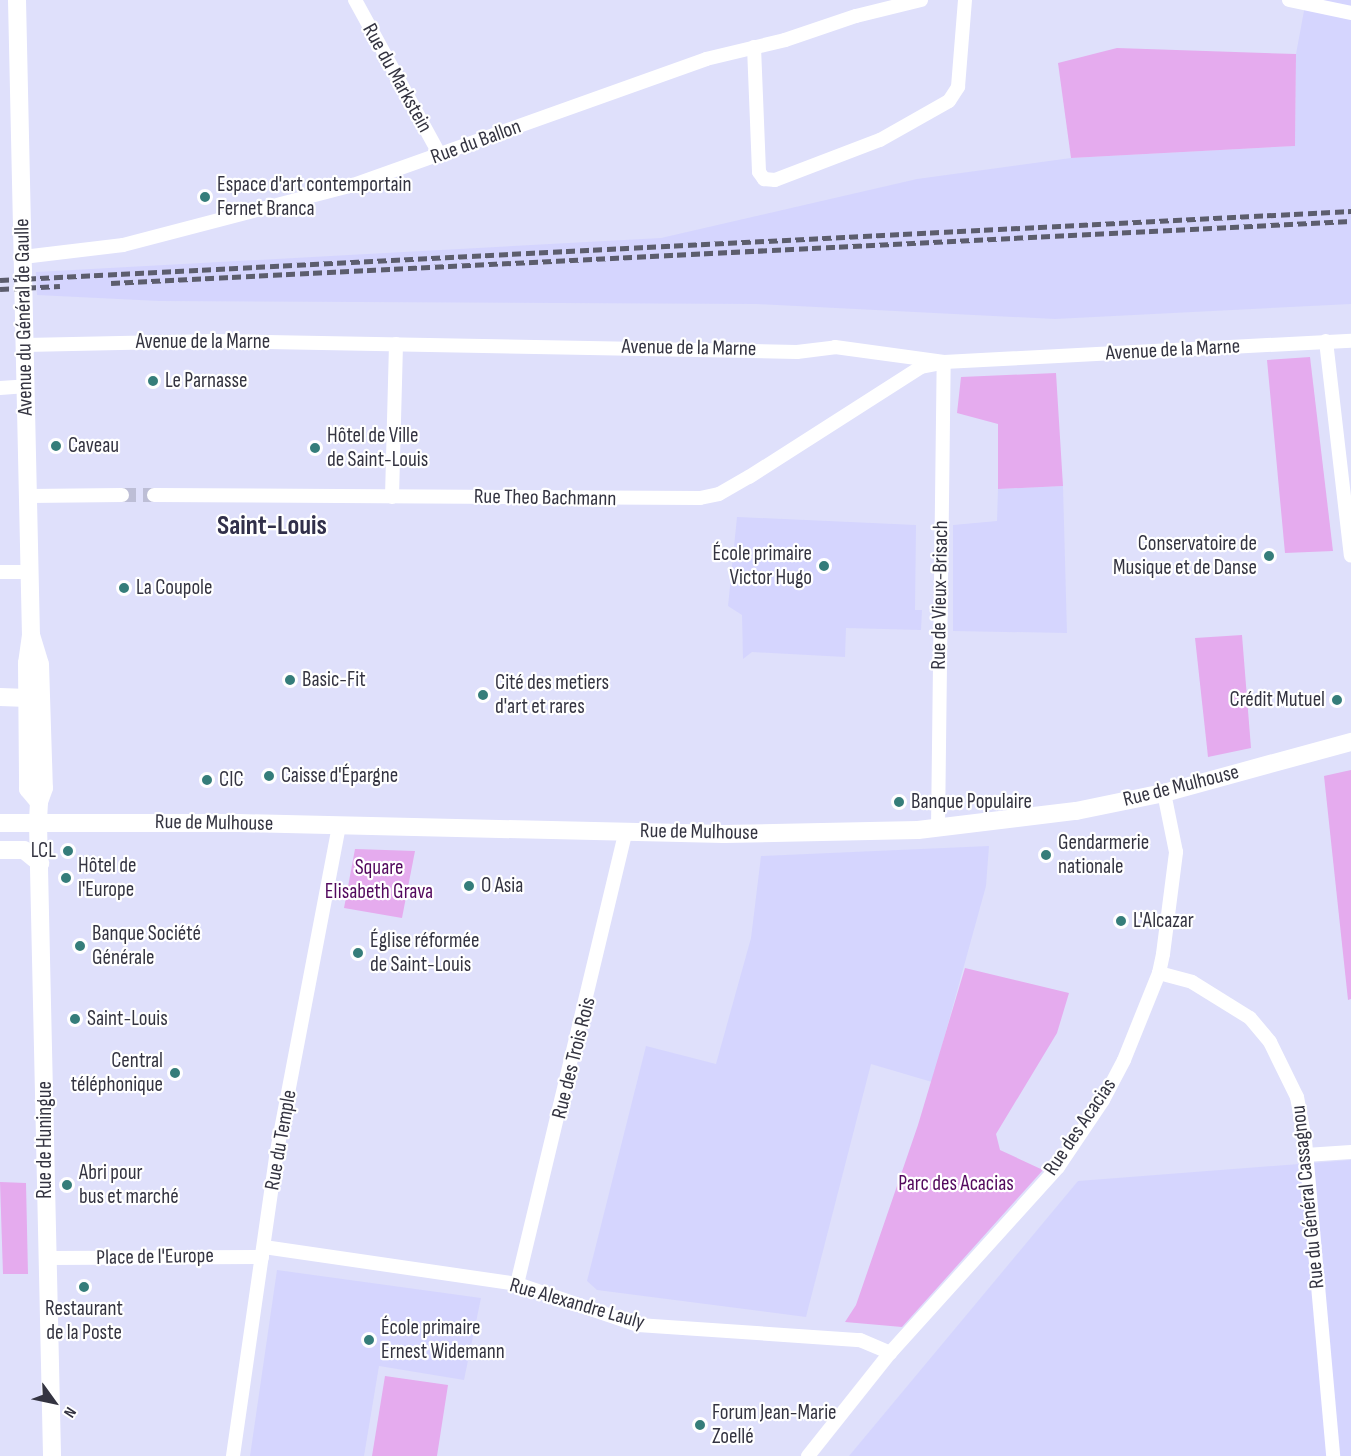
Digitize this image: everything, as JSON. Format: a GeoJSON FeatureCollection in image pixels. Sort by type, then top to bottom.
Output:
{"type":"FeatureCollection","features":[{"type":"Feature","properties":{"kind":"main road","name":"Avenue du Général de Gaulle"},"geometry":{"type":"LineString","coordinates":[[17,0],[32,635],[28,698],[28,789],[39,802]]}},
{"type":"Feature","properties":{"kind":"main road","name":"Avenue du Général de Gaulle"},"geometry":{"type":"LineString","coordinates":[[32,635],[41,684],[44,788],[39,802],[38,823]]}},
{"type":"Feature","properties":{"kind":"main road"},"geometry":{"type":"LineString","coordinates":[[0,698],[28,698]]}},
{"type":"Feature","properties":{"kind":"main road","name":"Rue de Mulhouse"},"geometry":{"type":"LineString","coordinates":[[0,823],[339,825],[764,833],[938,828],[1076,811],[1164,793],[1351,742]]}},
{"type":"Feature","properties":{"kind":"main road","name":"Rue de Huningue"},"geometry":{"type":"LineString","coordinates":[[38,823],[51,1456]]}},
{"type":"Feature","properties":{"kind":"main road"},"geometry":{"type":"LineString","coordinates":[[0,850],[24,850],[40,863]]}},
{"type":"Feature","properties":{"kind":"street","name":"Rue du Markstein"},"geometry":{"type":"LineString","coordinates":[[355,0],[440,155]]}},
{"type":"Feature","properties":{"kind":"street","name":"Rue du Ballon"},"geometry":{"type":"LineString","coordinates":[[23,257],[78,253],[132,243],[320,194],[440,155],[706,59],[921,0]]}},
{"type":"Feature","properties":{"kind":"street"},"geometry":{"type":"LineString","coordinates":[[754,47],[759,172],[764,179],[775,180],[880,140],[949,101],[958,87],[965,0]]}},
{"type":"Feature","properties":{"kind":"street"},"geometry":{"type":"LineString","coordinates":[[1289,0],[1351,14]]}},
{"type":"Feature","properties":{"kind":"street","name":"Avenue de la Marne"},"geometry":{"type":"LineString","coordinates":[[25,345],[215,341],[797,352],[835,347],[944,362],[1351,341]]}},
{"type":"Feature","properties":{"kind":"street"},"geometry":{"type":"LineString","coordinates":[[1326,341],[1351,556]]}},
{"type":"Feature","properties":{"kind":"street"},"geometry":{"type":"LineString","coordinates":[[392,497],[396,344]]}},
{"type":"Feature","properties":{"kind":"street"},"geometry":{"type":"LineString","coordinates":[[891,356],[903,379]]}},
{"type":"Feature","properties":{"kind":"street","name":"Rue Theo Bachmann"},"geometry":{"type":"LineString","coordinates":[[154,495],[680,500],[719,494],[921,368],[944,362]]}},
{"type":"Feature","properties":{"kind":"street","name":"Rue de Vieux-Brisach"},"geometry":{"type":"LineString","coordinates":[[938,828],[944,362]]}},
{"type":"Feature","properties":{"kind":"street"},"geometry":{"type":"LineString","coordinates":[[0,388],[27,386]]}},
{"type":"Feature","properties":{"kind":"street"},"geometry":{"type":"LineString","coordinates":[[29,496],[123,495]]}},
{"type":"Feature","properties":{"kind":"street"},"geometry":{"type":"LineString","coordinates":[[0,572],[30,572]]}},
{"type":"Feature","properties":{"kind":"street","name":"Rue des Acacias"},"geometry":{"type":"LineString","coordinates":[[808,1456],[894,1348],[1058,1167],[1103,1100],[1124,1060],[1159,973],[1171,910],[1176,852],[1164,793]]}},
{"type":"Feature","properties":{"kind":"street","name":"Rue du Temple"},"geometry":{"type":"LineString","coordinates":[[233,1456],[276,1156],[339,825]]}},
{"type":"Feature","properties":{"kind":"street","name":"Rue des Trois Rois"},"geometry":{"type":"LineString","coordinates":[[517,1284],[626,830]]}},
{"type":"Feature","properties":{"kind":"street","name":"Rue du Général Cassagnou"},"geometry":{"type":"LineString","coordinates":[[1159,973],[1192,982],[1230,1002],[1270,1042],[1297,1097],[1306,1155],[1333,1456]]}},
{"type":"Feature","properties":{"kind":"street"},"geometry":{"type":"LineString","coordinates":[[1306,1155],[1351,1152]]}},
{"type":"Feature","properties":{"kind":"street","name":"Place de l'Europe"},"geometry":{"type":"LineString","coordinates":[[48,1258],[263,1252]]}},
{"type":"Feature","properties":{"kind":"street","name":"Rue Alexandre Lauly"},"geometry":{"type":"LineString","coordinates":[[263,1252],[517,1284],[638,1325],[860,1340],[894,1348]]}},
{"type":"Feature","properties":{"kind":"shaded area"},"geometry":{"type":"Polygon","coordinates":[[[1306,0],[1351,0],[1351,304],[1055,319],[756,304],[159,301],[37,295],[36,272],[661,238],[917,179],[1071,158],[1295,146],[1296,54],[1306,0]]]}},
{"type":"Feature","properties":{"kind":"shaded area"},"geometry":{"type":"Polygon","coordinates":[[[1063,486],[1067,633],[953,631],[953,525],[997,521],[998,489],[1063,486]]]}},
{"type":"Feature","properties":{"kind":"shaded area","name":"École primaire Victor Hugo"},"geometry":{"type":"Polygon","coordinates":[[[737,517],[916,525],[915,610],[922,610],[921,630],[846,628],[845,657],[752,652],[743,659],[742,615],[728,606],[737,517]]]}},
{"type":"Feature","properties":{"kind":"shaded area"},"geometry":{"type":"Polygon","coordinates":[[[989,846],[986,886],[932,1082],[871,1064],[806,1317],[597,1290],[587,1281],[646,1046],[716,1064],[751,938],[761,856],[989,846]]]}},
{"type":"Feature","properties":{"kind":"shaded area"},"geometry":{"type":"Polygon","coordinates":[[[1351,1160],[1351,1456],[849,1456],[1078,1181],[1351,1160]]]}},
{"type":"Feature","properties":{"kind":"shaded area","name":"École primaire Ernest Widemann"},"geometry":{"type":"Polygon","coordinates":[[[277,1270],[481,1298],[464,1380],[379,1366],[364,1456],[250,1456],[277,1270]]]}},
{"type":"Feature","properties":{"kind":"green space"},"geometry":{"type":"Polygon","coordinates":[[[1117,48],[1296,54],[1295,146],[1071,158],[1058,63],[1117,48]]]}},
{"type":"Feature","properties":{"kind":"green space"},"geometry":{"type":"Polygon","coordinates":[[[1310,357],[1333,551],[1285,553],[1267,360],[1310,357]]]}},
{"type":"Feature","properties":{"kind":"green space"},"geometry":{"type":"Polygon","coordinates":[[[1056,373],[1063,486],[998,489],[998,424],[957,413],[961,377],[1056,373]]]}},
{"type":"Feature","properties":{"kind":"green space"},"geometry":{"type":"Polygon","coordinates":[[[1242,635],[1251,748],[1208,757],[1195,638],[1242,635]]]}},
{"type":"Feature","properties":{"kind":"green space"},"geometry":{"type":"Polygon","coordinates":[[[1351,770],[1351,999],[1348,1000],[1324,776],[1351,770]]]}},
{"type":"Feature","properties":{"kind":"green space","name":"Square Elisabeth Grava"},"geometry":{"type":"Polygon","coordinates":[[[355,849],[415,851],[402,918],[344,908],[355,849]]]}},
{"type":"Feature","properties":{"kind":"green space","name":"Parc des Acacias"},"geometry":{"type":"Polygon","coordinates":[[[965,968],[1069,993],[1057,1033],[996,1134],[1000,1150],[1043,1170],[902,1327],[845,1322],[856,1305],[918,1125],[965,968]]]}},
{"type":"Feature","properties":{"kind":"green space"},"geometry":{"type":"Polygon","coordinates":[[[0,1182],[26,1183],[28,1274],[3,1274],[0,1182]]]}},
{"type":"Feature","properties":{"kind":"green space"},"geometry":{"type":"Polygon","coordinates":[[[385,1376],[448,1385],[437,1456],[372,1456],[385,1376]]]}},
{"type":"Feature","properties":{"kind":"tunnel"},"geometry":{"type":"LineString","coordinates":[[122,495],[154,495]]}},
{"type":"Feature","properties":{"kind":"railway"},"geometry":{"type":"LineString","coordinates":[[0,280],[1351,211]]}},
{"type":"Feature","properties":{"kind":"railway"},"geometry":{"type":"LineString","coordinates":[[111,283],[1351,221]]}},
{"type":"Feature","properties":{"kind":"railway"},"geometry":{"type":"LineString","coordinates":[[0,289],[60,286]]}},
{"type":"Feature","properties":{"kind":"place","name":"Espace d'art contemportain Fernet Branca"},"geometry":{"type":"Point","coordinates":[205,197]}},
{"type":"Feature","properties":{"kind":"place","name":"Le Parnasse"},"geometry":{"type":"Point","coordinates":[153,381]}},
{"type":"Feature","properties":{"kind":"place","name":"Caveau"},"geometry":{"type":"Point","coordinates":[56,446]}},
{"type":"Feature","properties":{"kind":"place","name":"Hôtel de Ville de Saint-Louis"},"geometry":{"type":"Point","coordinates":[315,448]}},
{"type":"Feature","properties":{"kind":"place","name":"Conservatoire de Musique et de Danse"},"geometry":{"type":"Point","coordinates":[1269,556]}},
{"type":"Feature","properties":{"kind":"place","name":"École primaire Victor Hugo"},"geometry":{"type":"Point","coordinates":[824,566]}},
{"type":"Feature","properties":{"kind":"place","name":"La Coupole"},"geometry":{"type":"Point","coordinates":[124,588]}},
{"type":"Feature","properties":{"kind":"place","name":"Basic-Fit"},"geometry":{"type":"Point","coordinates":[290,680]}},
{"type":"Feature","properties":{"kind":"place","name":"Cité des metiers d'art et rares"},"geometry":{"type":"Point","coordinates":[483,695]}},
{"type":"Feature","properties":{"kind":"place","name":"Crédit Mutuel"},"geometry":{"type":"Point","coordinates":[1337,700]}},
{"type":"Feature","properties":{"kind":"place","name":"Caisse d'Épargne"},"geometry":{"type":"Point","coordinates":[269,776]}},
{"type":"Feature","properties":{"kind":"place","name":"CIC"},"geometry":{"type":"Point","coordinates":[207,780]}},
{"type":"Feature","properties":{"kind":"place","name":"Banque Populaire"},"geometry":{"type":"Point","coordinates":[899,802]}},
{"type":"Feature","properties":{"kind":"place","name":"LCL"},"geometry":{"type":"Point","coordinates":[68,851]}},
{"type":"Feature","properties":{"kind":"place","name":"Gendarmerie nationale"},"geometry":{"type":"Point","coordinates":[1046,855]}},
{"type":"Feature","properties":{"kind":"place","name":"Hôtel de l'Europe"},"geometry":{"type":"Point","coordinates":[66,878]}},
{"type":"Feature","properties":{"kind":"place","name":"O Asia"},"geometry":{"type":"Point","coordinates":[469,886]}},
{"type":"Feature","properties":{"kind":"place","name":"L'Alcazar"},"geometry":{"type":"Point","coordinates":[1121,921]}},
{"type":"Feature","properties":{"kind":"place","name":"Banque Société Générale"},"geometry":{"type":"Point","coordinates":[80,946]}},
{"type":"Feature","properties":{"kind":"place","name":"Église réformée de Saint-Louis"},"geometry":{"type":"Point","coordinates":[358,953]}},
{"type":"Feature","properties":{"kind":"place","name":"Saint-Louis"},"geometry":{"type":"Point","coordinates":[75,1019]}},
{"type":"Feature","properties":{"kind":"place","name":"Central téléphonique"},"geometry":{"type":"Point","coordinates":[175,1073]}},
{"type":"Feature","properties":{"kind":"place","name":"Abri pour bus et marché"},"geometry":{"type":"Point","coordinates":[67,1185]}},
{"type":"Feature","properties":{"kind":"place","name":"Restaurant de la Poste"},"geometry":{"type":"Point","coordinates":[84,1287]}},
{"type":"Feature","properties":{"kind":"place","name":"École primaire Ernest Widemann"},"geometry":{"type":"Point","coordinates":[369,1340]}},
{"type":"Feature","properties":{"kind":"place","name":"Forum Jean-Marie Zoellé"},"geometry":{"type":"Point","coordinates":[700,1425]}},
{"type":"Feature","properties":{"kind":"district","name":"Saint-Louis"},"geometry":{"type":"Point","coordinates":[272,527]}}]}
